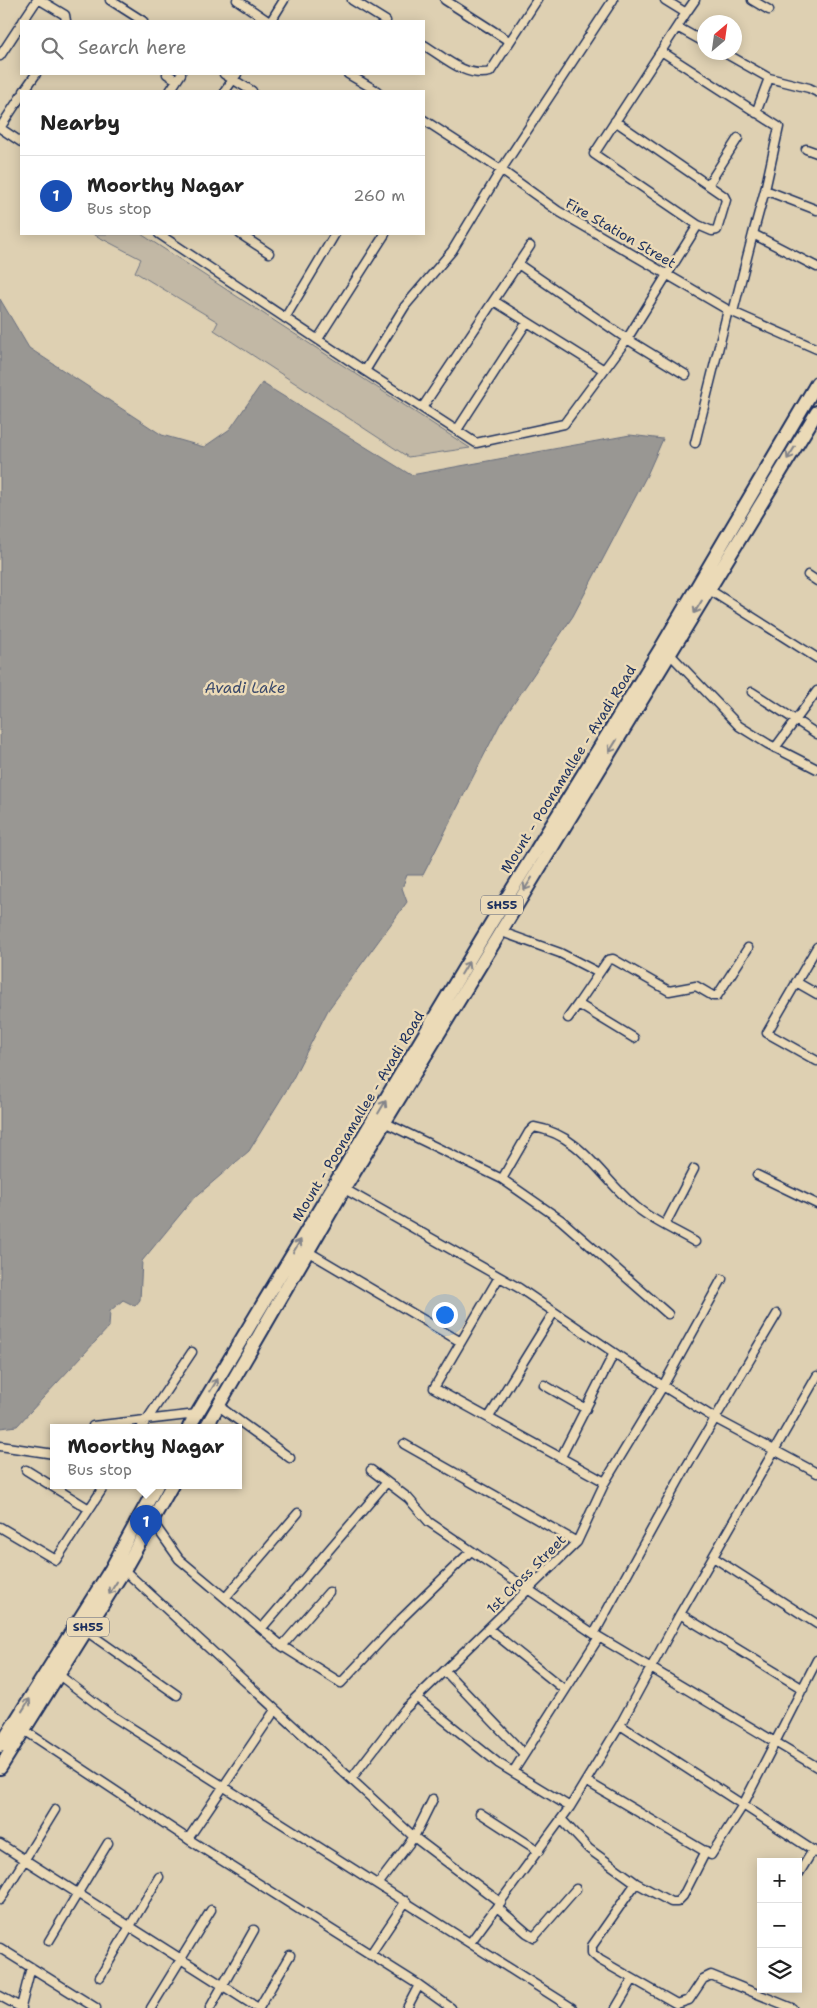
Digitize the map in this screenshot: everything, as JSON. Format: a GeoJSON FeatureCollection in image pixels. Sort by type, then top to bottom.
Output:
{"type":"FeatureCollection","features":[{"type":"Feature","properties":{"kind":"main road","name":"Mount - Poonamallee - Avadi Road"},"geometry":{"type":"LineString","coordinates":[[208,1424],[220,1407],[307,1251],[339,1186],[386,1123],[666,650],[817,383]]}},
{"type":"Feature","properties":{"kind":"main road","name":"Mount - Poonamallee - Avadi Road"},"geometry":{"type":"LineString","coordinates":[[191,1424],[339,1186],[666,650],[708,589],[817,412]]}},
{"type":"Feature","properties":{"kind":"main road","name":"SH55"},"geometry":{"type":"LineString","coordinates":[[0,1768],[19,1726],[111,1569],[155,1489]]}},
{"type":"Feature","properties":{"kind":"main road","name":"SH55"},"geometry":{"type":"LineString","coordinates":[[0,1746],[19,1726],[59,1675],[124,1570],[170,1489]]}},
{"type":"Feature","properties":{"kind":"street"},"geometry":{"type":"LineString","coordinates":[[24,20],[39,0],[65,15],[66,20]]}},
{"type":"Feature","properties":{"kind":"street"},"geometry":{"type":"LineString","coordinates":[[110,0],[141,20]]}},
{"type":"Feature","properties":{"kind":"street"},"geometry":{"type":"LineString","coordinates":[[236,0],[268,20]]}},
{"type":"Feature","properties":{"kind":"street"},"geometry":{"type":"LineString","coordinates":[[271,20],[284,0]]}},
{"type":"Feature","properties":{"kind":"street"},"geometry":{"type":"LineString","coordinates":[[352,0],[384,20]]}},
{"type":"Feature","properties":{"kind":"street"},"geometry":{"type":"LineString","coordinates":[[445,0],[509,41]]}},
{"type":"Feature","properties":{"kind":"street"},"geometry":{"type":"LineString","coordinates":[[425,46],[467,72],[479,74],[490,72],[537,0]]}},
{"type":"Feature","properties":{"kind":"street"},"geometry":{"type":"LineString","coordinates":[[365,371],[405,306],[452,251],[500,170],[613,0]]}},
{"type":"Feature","properties":{"kind":"street"},"geometry":{"type":"LineString","coordinates":[[665,0],[686,13]]}},
{"type":"Feature","properties":{"kind":"street"},"geometry":{"type":"LineString","coordinates":[[615,121],[724,196],[726,200],[717,230],[712,231],[698,225],[595,155],[615,121],[695,0]]}},
{"type":"Feature","properties":{"kind":"street"},"geometry":{"type":"LineString","coordinates":[[752,0],[769,10]]}},
{"type":"Feature","properties":{"kind":"street"},"geometry":{"type":"LineString","coordinates":[[0,56],[20,26]]}},
{"type":"Feature","properties":{"kind":"street"},"geometry":{"type":"LineString","coordinates":[[677,27],[697,38]]}},
{"type":"Feature","properties":{"kind":"street"},"geometry":{"type":"LineString","coordinates":[[661,51],[779,127],[765,190],[695,443]]}},
{"type":"Feature","properties":{"kind":"street"},"geometry":{"type":"LineString","coordinates":[[738,60],[769,78],[810,88],[817,92]]}},
{"type":"Feature","properties":{"kind":"street"},"geometry":{"type":"LineString","coordinates":[[26,90],[35,75]]}},
{"type":"Feature","properties":{"kind":"street"},"geometry":{"type":"LineString","coordinates":[[350,75],[375,90]]}},
{"type":"Feature","properties":{"kind":"street"},"geometry":{"type":"LineString","coordinates":[[171,90],[179,77]]}},
{"type":"Feature","properties":{"kind":"street"},"geometry":{"type":"LineString","coordinates":[[226,90],[235,77],[251,90]]}},
{"type":"Feature","properties":{"kind":"street"},"geometry":{"type":"LineString","coordinates":[[756,113],[769,78]]}},
{"type":"Feature","properties":{"kind":"street"},"geometry":{"type":"LineString","coordinates":[[20,98],[0,128],[20,141]]}},
{"type":"Feature","properties":{"kind":"street","name":"Fire Station Street"},"geometry":{"type":"LineString","coordinates":[[425,121],[558,211],[731,311],[817,349]]}},
{"type":"Feature","properties":{"kind":"street"},"geometry":{"type":"LineString","coordinates":[[708,185],[738,138]]}},
{"type":"Feature","properties":{"kind":"street"},"geometry":{"type":"LineString","coordinates":[[806,149],[817,153]]}},
{"type":"Feature","properties":{"kind":"street"},"geometry":{"type":"LineString","coordinates":[[765,190],[817,210]]}},
{"type":"Feature","properties":{"kind":"street"},"geometry":{"type":"LineString","coordinates":[[160,235],[476,443],[564,424],[626,339],[698,225]]}},
{"type":"Feature","properties":{"kind":"street"},"geometry":{"type":"LineString","coordinates":[[752,234],[817,267]]}},
{"type":"Feature","properties":{"kind":"street"},"geometry":{"type":"LineString","coordinates":[[243,235],[269,253]]}},
{"type":"Feature","properties":{"kind":"street"},"geometry":{"type":"LineString","coordinates":[[285,318],[334,235]]}},
{"type":"Feature","properties":{"kind":"street"},"geometry":{"type":"LineString","coordinates":[[318,339],[384,235]]}},
{"type":"Feature","properties":{"kind":"street"},"geometry":{"type":"LineString","coordinates":[[422,408],[530,246]]}},
{"type":"Feature","properties":{"kind":"street"},"geometry":{"type":"LineString","coordinates":[[518,264],[626,339],[686,374]]}},
{"type":"Feature","properties":{"kind":"street"},"geometry":{"type":"LineString","coordinates":[[494,300],[604,370]]}},
{"type":"Feature","properties":{"kind":"street"},"geometry":{"type":"LineString","coordinates":[[457,430],[527,322]]}},
{"type":"Feature","properties":{"kind":"street"},"geometry":{"type":"LineString","coordinates":[[808,575],[817,581]]}},
{"type":"Feature","properties":{"kind":"street"},"geometry":{"type":"LineString","coordinates":[[708,589],[817,658]]}},
{"type":"Feature","properties":{"kind":"street"},"geometry":{"type":"LineString","coordinates":[[666,650],[739,726],[775,748],[817,769]]}},
{"type":"Feature","properties":{"kind":"street"},"geometry":{"type":"LineString","coordinates":[[752,692],[817,734]]}},
{"type":"Feature","properties":{"kind":"street"},"geometry":{"type":"LineString","coordinates":[[775,748],[817,692]]}},
{"type":"Feature","properties":{"kind":"street"},"geometry":{"type":"LineString","coordinates":[[499,931],[560,953],[599,973]]}},
{"type":"Feature","properties":{"kind":"street"},"geometry":{"type":"LineString","coordinates":[[568,1018],[608,960],[613,959],[670,991],[696,986],[713,996],[718,996],[748,948]]}},
{"type":"Feature","properties":{"kind":"street"},"geometry":{"type":"LineString","coordinates":[[817,948],[767,1033],[817,1061]]}},
{"type":"Feature","properties":{"kind":"street"},"geometry":{"type":"LineString","coordinates":[[796,982],[817,994]]}},
{"type":"Feature","properties":{"kind":"street"},"geometry":{"type":"LineString","coordinates":[[578,1004],[634,1038]]}},
{"type":"Feature","properties":{"kind":"street"},"geometry":{"type":"LineString","coordinates":[[386,1123],[502,1179],[561,1220],[668,1314]]}},
{"type":"Feature","properties":{"kind":"street"},"geometry":{"type":"LineString","coordinates":[[502,1179],[529,1132],[534,1127],[548,1129],[573,1143],[602,1169],[635,1206],[695,1242]]}},
{"type":"Feature","properties":{"kind":"street"},"geometry":{"type":"LineString","coordinates":[[665,1225],[694,1169]]}},
{"type":"Feature","properties":{"kind":"street"},"geometry":{"type":"LineString","coordinates":[[757,1175],[817,1204]]}},
{"type":"Feature","properties":{"kind":"street"},"geometry":{"type":"LineString","coordinates":[[339,1186],[499,1277],[716,1419],[817,1473]]}},
{"type":"Feature","properties":{"kind":"street"},"geometry":{"type":"LineString","coordinates":[[307,1251],[461,1342]]}},
{"type":"Feature","properties":{"kind":"street"},"geometry":{"type":"LineString","coordinates":[[499,1277],[434,1388],[605,1482]]}},
{"type":"Feature","properties":{"kind":"street","name":"1st Cross Street"},"geometry":{"type":"LineString","coordinates":[[351,1780],[406,1709],[576,1542],[605,1482],[663,1386],[722,1279]]}},
{"type":"Feature","properties":{"kind":"street"},"geometry":{"type":"LineString","coordinates":[[489,1417],[554,1312]]}},
{"type":"Feature","properties":{"kind":"street"},"geometry":{"type":"LineString","coordinates":[[513,1772],[565,1690],[685,1469],[777,1314]]}},
{"type":"Feature","properties":{"kind":"street"},"geometry":{"type":"LineString","coordinates":[[144,1424],[192,1352]]}},
{"type":"Feature","properties":{"kind":"street"},"geometry":{"type":"LineString","coordinates":[[561,1457],[614,1353]]}},
{"type":"Feature","properties":{"kind":"street"},"geometry":{"type":"LineString","coordinates":[[470,1943],[562,1820],[586,1781],[620,1725],[680,1614],[817,1376]]}},
{"type":"Feature","properties":{"kind":"street"},"geometry":{"type":"LineString","coordinates":[[544,1385],[586,1409]]}},
{"type":"Feature","properties":{"kind":"street"},"geometry":{"type":"LineString","coordinates":[[220,1407],[290,1458]]}},
{"type":"Feature","properties":{"kind":"street"},"geometry":{"type":"LineString","coordinates":[[111,1424],[196,1414]]}},
{"type":"Feature","properties":{"kind":"street"},"geometry":{"type":"LineString","coordinates":[[404,1444],[576,1542]]}},
{"type":"Feature","properties":{"kind":"street"},"geometry":{"type":"LineString","coordinates":[[0,1446],[50,1453]]}},
{"type":"Feature","properties":{"kind":"street"},"geometry":{"type":"LineString","coordinates":[[26,1470],[50,1485]]}},
{"type":"Feature","properties":{"kind":"street"},"geometry":{"type":"LineString","coordinates":[[371,1470],[408,1498],[429,1522],[596,1635],[817,1768]]}},
{"type":"Feature","properties":{"kind":"street"},"geometry":{"type":"LineString","coordinates":[[262,1628],[387,1482]]}},
{"type":"Feature","properties":{"kind":"street"},"geometry":{"type":"LineString","coordinates":[[57,1489],[89,1509]]}},
{"type":"Feature","properties":{"kind":"street"},"geometry":{"type":"LineString","coordinates":[[0,1528],[56,1560],[102,1489]]}},
{"type":"Feature","properties":{"kind":"street"},"geometry":{"type":"LineString","coordinates":[[226,1597],[298,1513]]}},
{"type":"Feature","properties":{"kind":"street"},"geometry":{"type":"LineString","coordinates":[[152,1521],[179,1560],[226,1597],[282,1646],[341,1683],[401,1619],[471,1551]]}},
{"type":"Feature","properties":{"kind":"street"},"geometry":{"type":"LineString","coordinates":[[713,1557],[817,1624]]}},
{"type":"Feature","properties":{"kind":"street"},"geometry":{"type":"LineString","coordinates":[[124,1570],[414,1837],[499,1905],[534,1937],[576,1889]]}},
{"type":"Feature","properties":{"kind":"street"},"geometry":{"type":"LineString","coordinates":[[282,1646],[329,1592]]}},
{"type":"Feature","properties":{"kind":"street"},"geometry":{"type":"LineString","coordinates":[[680,1614],[803,1689]]}},
{"type":"Feature","properties":{"kind":"street"},"geometry":{"type":"LineString","coordinates":[[489,1629],[565,1690]]}},
{"type":"Feature","properties":{"kind":"street"},"geometry":{"type":"LineString","coordinates":[[86,1631],[177,1695]]}},
{"type":"Feature","properties":{"kind":"street"},"geometry":{"type":"LineString","coordinates":[[586,1781],[711,1854],[743,1805],[817,1660]]}},
{"type":"Feature","properties":{"kind":"street"},"geometry":{"type":"LineString","coordinates":[[445,1671],[524,1754]]}},
{"type":"Feature","properties":{"kind":"street"},"geometry":{"type":"LineString","coordinates":[[59,1675],[111,1715],[572,2008]]}},
{"type":"Feature","properties":{"kind":"street"},"geometry":{"type":"LineString","coordinates":[[417,1698],[513,1772],[570,1807]]}},
{"type":"Feature","properties":{"kind":"street"},"geometry":{"type":"LineString","coordinates":[[188,1839],[275,1710]]}},
{"type":"Feature","properties":{"kind":"street"},"geometry":{"type":"LineString","coordinates":[[620,1725],[815,1851],[802,1869]]}},
{"type":"Feature","properties":{"kind":"street"},"geometry":{"type":"LineString","coordinates":[[19,1726],[188,1839],[419,1985],[451,2008]]}},
{"type":"Feature","properties":{"kind":"street"},"geometry":{"type":"LineString","coordinates":[[379,1884],[414,1837],[433,1799]]}},
{"type":"Feature","properties":{"kind":"street"},"geometry":{"type":"LineString","coordinates":[[0,1900],[55,1810]]}},
{"type":"Feature","properties":{"kind":"street"},"geometry":{"type":"LineString","coordinates":[[480,1813],[539,1851]]}},
{"type":"Feature","properties":{"kind":"street"},"geometry":{"type":"LineString","coordinates":[[562,1820],[589,1849],[636,1883],[671,1902],[677,1902],[683,1896],[706,1851]]}},
{"type":"Feature","properties":{"kind":"street"},"geometry":{"type":"LineString","coordinates":[[49,1941],[108,1843]]}},
{"type":"Feature","properties":{"kind":"street"},"geometry":{"type":"LineString","coordinates":[[0,1844],[259,2008],[290,1955]]}},
{"type":"Feature","properties":{"kind":"street"},"geometry":{"type":"LineString","coordinates":[[100,1977],[159,1877]]}},
{"type":"Feature","properties":{"kind":"street"},"geometry":{"type":"LineString","coordinates":[[636,1883],[592,1946],[592,1953],[600,1960],[677,2004],[689,2000],[697,1991],[703,1978],[711,1975],[792,2008]]}},
{"type":"Feature","properties":{"kind":"street"},"geometry":{"type":"LineString","coordinates":[[370,1955],[406,1901]]}},
{"type":"Feature","properties":{"kind":"street"},"geometry":{"type":"LineString","coordinates":[[151,2008],[211,1910]]}},
{"type":"Feature","properties":{"kind":"street"},"geometry":{"type":"LineString","coordinates":[[210,2008],[254,1930]]}},
{"type":"Feature","properties":{"kind":"street"},"geometry":{"type":"LineString","coordinates":[[0,1948],[96,2008]]}},
{"type":"Feature","properties":{"kind":"street"},"geometry":{"type":"LineString","coordinates":[[0,1996],[22,2008],[31,1967]]}},
{"type":"Feature","properties":{"kind":"street"},"geometry":{"type":"LineString","coordinates":[[616,2008],[633,1979]]}},
{"type":"Feature","properties":{"kind":"street"},"geometry":{"type":"LineString","coordinates":[[407,2008],[419,1985]]}},
{"type":"Feature","properties":{"kind":"shaded area"},"geometry":{"type":"Polygon","coordinates":[[[95,235],[143,235],[470,448],[408,457],[214,330],[218,322],[135,272],[141,259],[95,235]]]}},
{"type":"Feature","properties":{"kind":"water","name":"Avadi Lake"},"geometry":{"type":"Polygon","coordinates":[[[0,299],[29,348],[162,435],[204,447],[230,429],[262,383],[411,475],[630,435],[663,439],[647,475],[573,616],[500,724],[423,875],[407,875],[402,888],[407,902],[328,1010],[289,1086],[249,1151],[193,1199],[142,1261],[140,1300],[135,1306],[123,1300],[110,1311],[109,1327],[17,1426],[0,1428],[0,299]]]}},
{"type":"Feature","properties":{"kind":"place","name":"Moorthy Nagar"},"geometry":{"type":"Point","coordinates":[146,1546]}}]}
